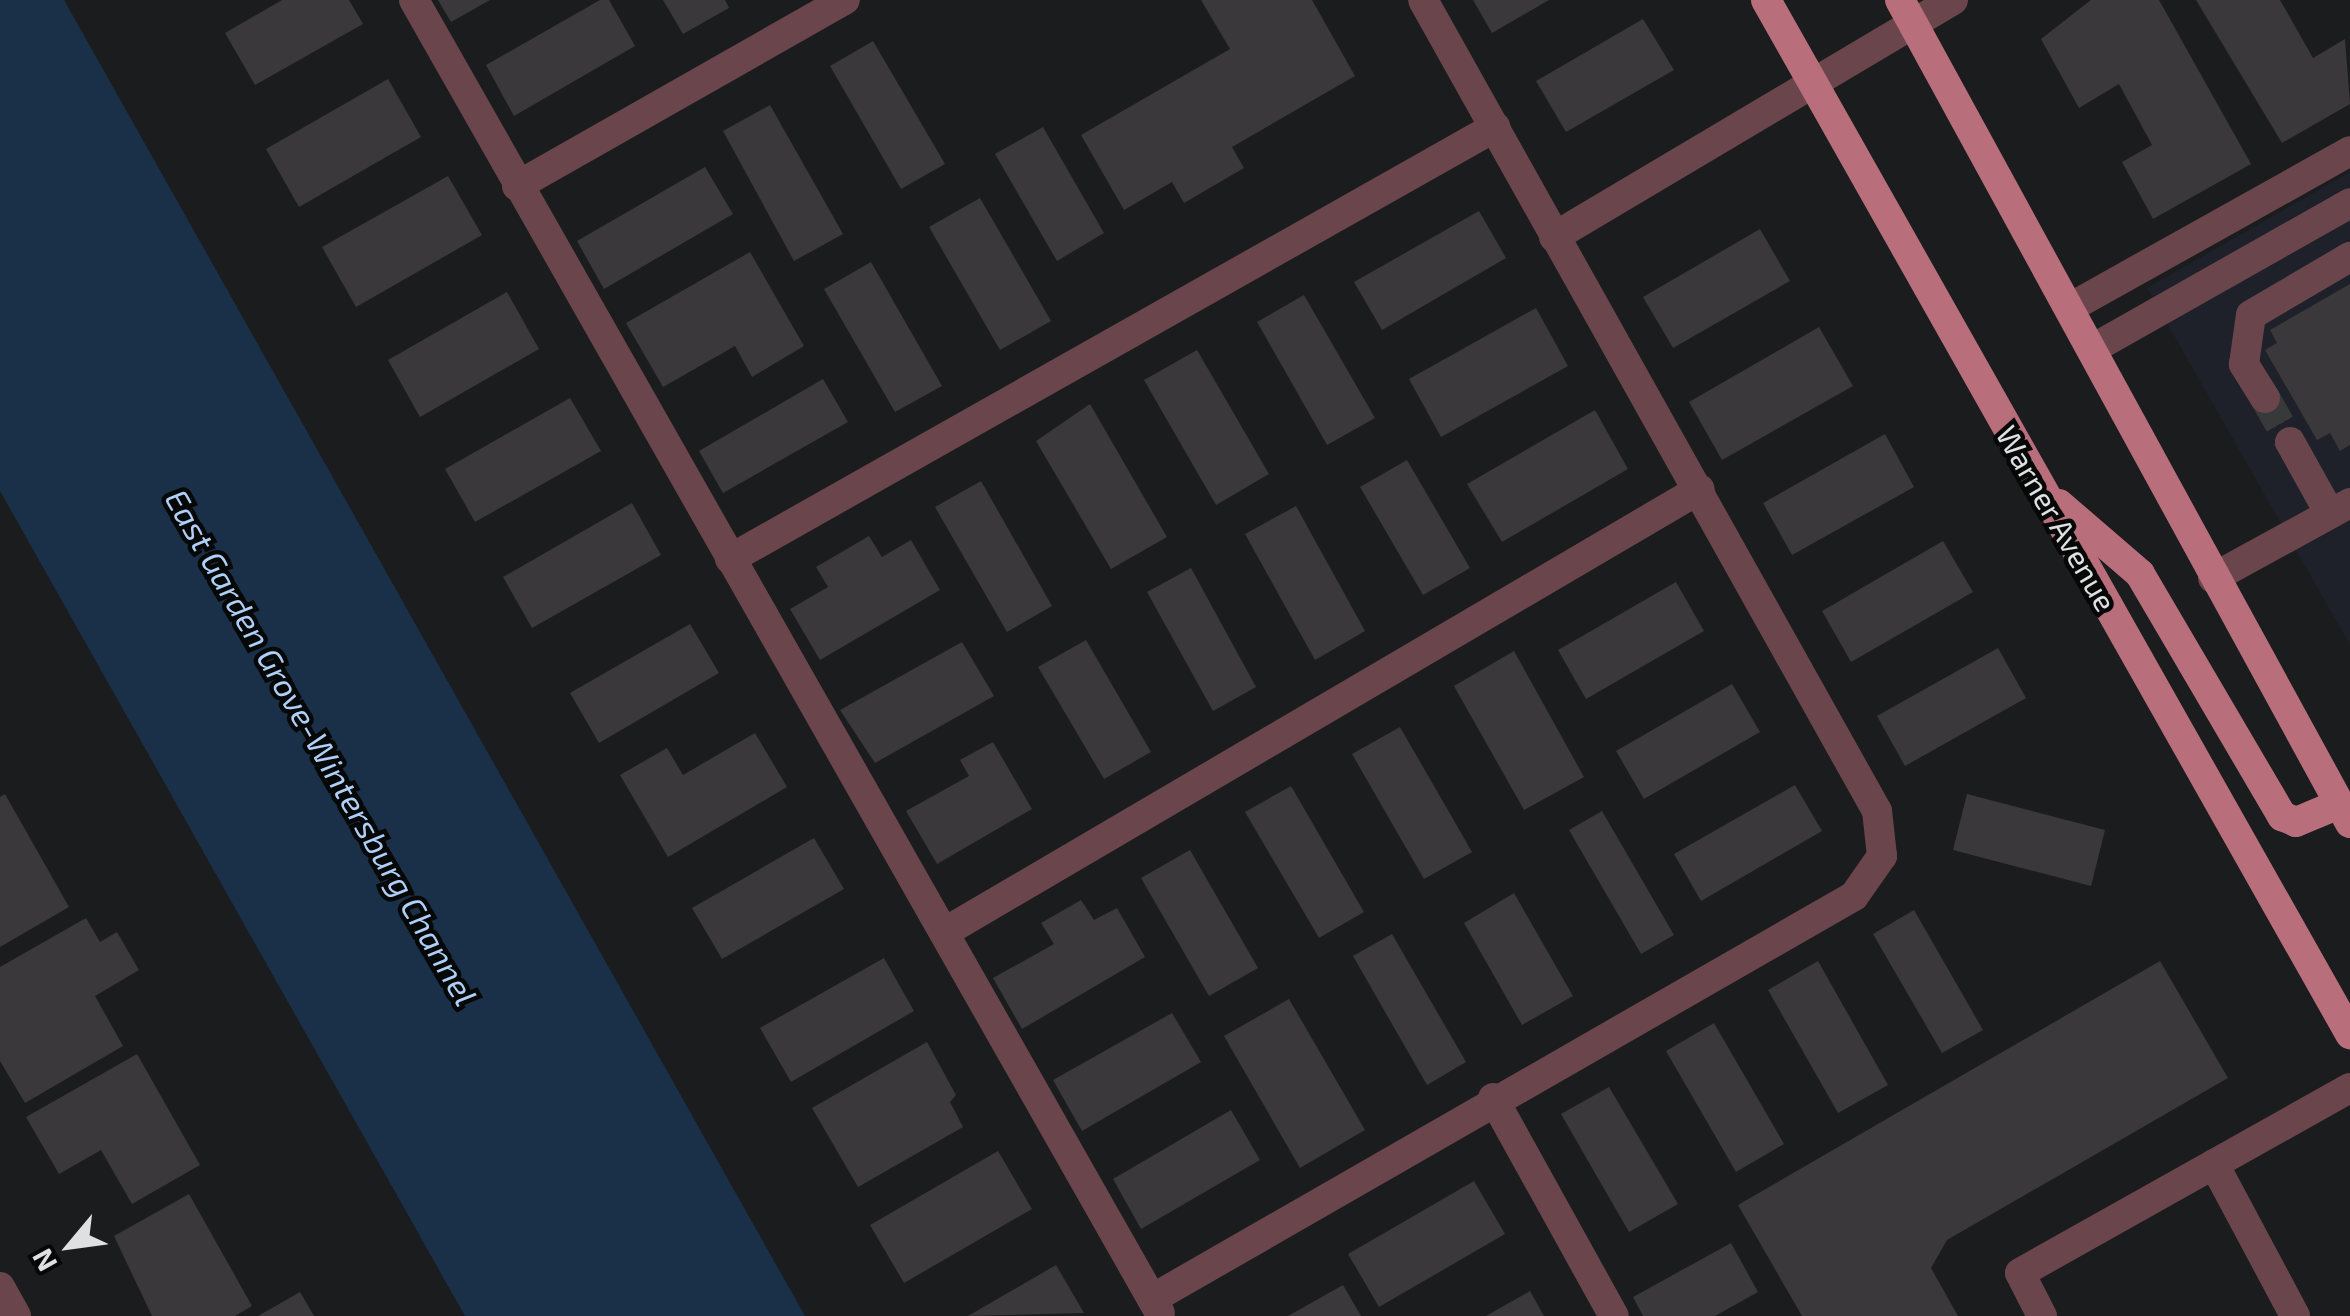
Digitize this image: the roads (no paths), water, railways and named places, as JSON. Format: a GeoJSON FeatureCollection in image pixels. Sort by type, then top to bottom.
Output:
{"type":"FeatureCollection","features":[{"type":"Feature","properties":{"kind":"main road","name":"Warner Avenue"},"geometry":{"type":"LineString","coordinates":[[1766,0],[2350,1034]]}},
{"type":"Feature","properties":{"kind":"main road"},"geometry":{"type":"LineString","coordinates":[[1907,12],[2073,306],[2213,578],[2346,809],[2296,822],[2282,816],[2140,574],[2041,489]]}},
{"type":"Feature","properties":{"kind":"street"},"geometry":{"type":"LineString","coordinates":[[414,0],[1157,1308],[1492,1098],[1854,896],[1882,856],[1878,811],[1423,0]]}},
{"type":"Feature","properties":{"kind":"street"},"geometry":{"type":"LineString","coordinates":[[517,186],[845,0]]}},
{"type":"Feature","properties":{"kind":"street"},"geometry":{"type":"LineString","coordinates":[[1554,237],[1814,84],[1907,12],[1953,0]]}},
{"type":"Feature","properties":{"kind":"street"},"geometry":{"type":"LineString","coordinates":[[730,559],[1495,127]]}},
{"type":"Feature","properties":{"kind":"street"},"geometry":{"type":"LineString","coordinates":[[2073,306],[2350,151]]}},
{"type":"Feature","properties":{"kind":"street"},"geometry":{"type":"LineString","coordinates":[[2094,348],[2350,203]]}},
{"type":"Feature","properties":{"kind":"street"},"geometry":{"type":"LineString","coordinates":[[2264,398],[2244,364],[2251,315],[2350,257]]}},
{"type":"Feature","properties":{"kind":"street"},"geometry":{"type":"LineString","coordinates":[[2213,578],[2340,508],[2290,442]]}},
{"type":"Feature","properties":{"kind":"street"},"geometry":{"type":"LineString","coordinates":[[944,932],[1700,489]]}},
{"type":"Feature","properties":{"kind":"street"},"geometry":{"type":"LineString","coordinates":[[2042,1316],[2020,1273],[2350,1088]]}},
{"type":"Feature","properties":{"kind":"street"},"geometry":{"type":"LineString","coordinates":[[1492,1098],[1614,1316]]}},
{"type":"Feature","properties":{"kind":"street"},"geometry":{"type":"LineString","coordinates":[[2214,1164],[2294,1316]]}},
{"type":"Feature","properties":{"kind":"street"},"geometry":{"type":"LineString","coordinates":[[0,1287],[16,1316]]}},
{"type":"Feature","properties":{"kind":"water","name":"East Garden Grove-Wintersburg Channel"},"geometry":{"type":"Polygon","coordinates":[[[0,0],[64,0],[805,1316],[465,1316],[0,491],[0,0]]]}},
{"type":"Feature","properties":{"kind":"tunnel"},"geometry":{"type":"LineString","coordinates":[[2265,398],[2290,442]]}}]}
